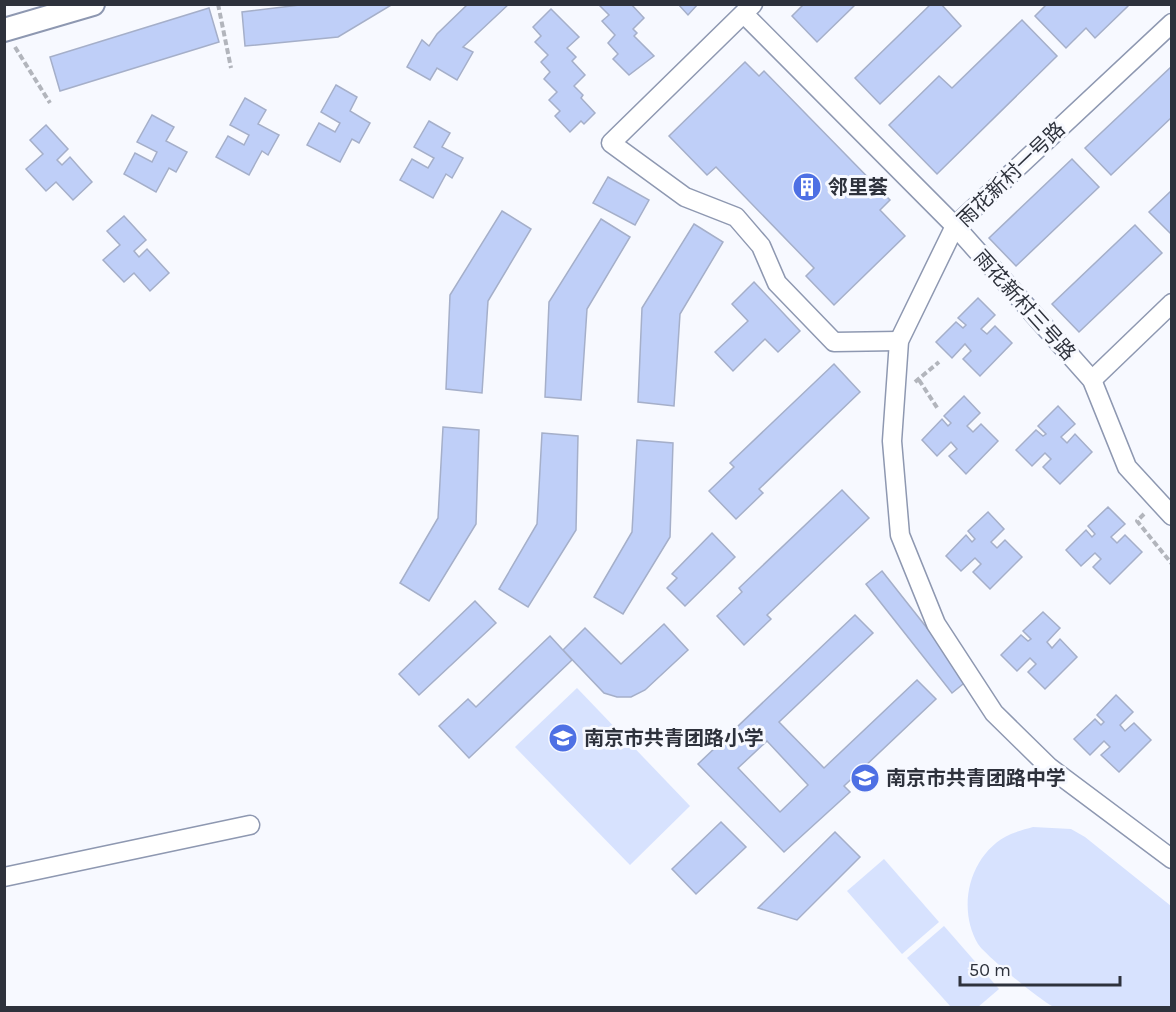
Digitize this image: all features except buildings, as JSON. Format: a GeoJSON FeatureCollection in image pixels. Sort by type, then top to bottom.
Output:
{"type":"FeatureCollection","features":[{"type":"Feature","properties":{"kind":"street"},"geometry":{"type":"LineString","coordinates":[[5,30],[93,4]]}},
{"type":"Feature","properties":{"kind":"street"},"geometry":{"type":"LineString","coordinates":[[748,9],[610,144],[685,197],[736,217],[761,246],[777,283],[834,342],[898,341]]}},
{"type":"Feature","properties":{"kind":"street","name":"雨花新村三号路"},"geometry":{"type":"LineString","coordinates":[[748,9],[955,226],[1092,380],[1127,467],[1172,516]]}},
{"type":"Feature","properties":{"kind":"street","name":"雨花新村一号路"},"geometry":{"type":"LineString","coordinates":[[1172,23],[955,226],[898,341],[892,441],[900,536],[936,624],[994,713],[1049,767],[1172,859]]}},
{"type":"Feature","properties":{"kind":"street"},"geometry":{"type":"LineString","coordinates":[[1092,380],[1172,303]]}},
{"type":"Feature","properties":{"kind":"street"},"geometry":{"type":"LineString","coordinates":[[4,877],[250,825]]}},
{"type":"Feature","properties":{"kind":"path"},"geometry":{"type":"LineString","coordinates":[[218,4],[231,68]]}},
{"type":"Feature","properties":{"kind":"path"},"geometry":{"type":"LineString","coordinates":[[5,30],[50,103]]}},
{"type":"Feature","properties":{"kind":"path"},"geometry":{"type":"LineString","coordinates":[[919,380],[938,409]]}},
{"type":"Feature","properties":{"kind":"path"},"geometry":{"type":"LineString","coordinates":[[1137,521],[1172,564]]}},
{"type":"Feature","properties":{"kind":"shaded area"},"geometry":{"type":"Polygon","coordinates":[[[577,688],[690,806],[630,865],[515,747],[577,688]]]}},
{"type":"Feature","properties":{"kind":"shaded area"},"geometry":{"type":"Polygon","coordinates":[[[1033,827],[1071,829],[1085,837],[1171,906],[1171,1007],[1089,1009],[1052,1006],[1013,977],[978,944],[971,929],[968,914],[971,882],[977,867],[985,854],[997,842],[1011,834],[1033,827]]]}},
{"type":"Feature","properties":{"kind":"shaded area"},"geometry":{"type":"Polygon","coordinates":[[[884,859],[939,922],[902,954],[847,891],[884,859]]]}},
{"type":"Feature","properties":{"kind":"shaded area"},"geometry":{"type":"Polygon","coordinates":[[[944,926],[999,989],[978,1007],[951,1007],[907,958],[944,926]]]}},
{"type":"Feature","properties":{"kind":"place","name":"邻里荟"},"geometry":{"type":"Point","coordinates":[807,187]}},
{"type":"Feature","properties":{"kind":"place","name":"南京市共青团路小学"},"geometry":{"type":"Point","coordinates":[563,738]}},
{"type":"Feature","properties":{"kind":"place","name":"南京市共青团路中学"},"geometry":{"type":"Point","coordinates":[865,778]}}]}
